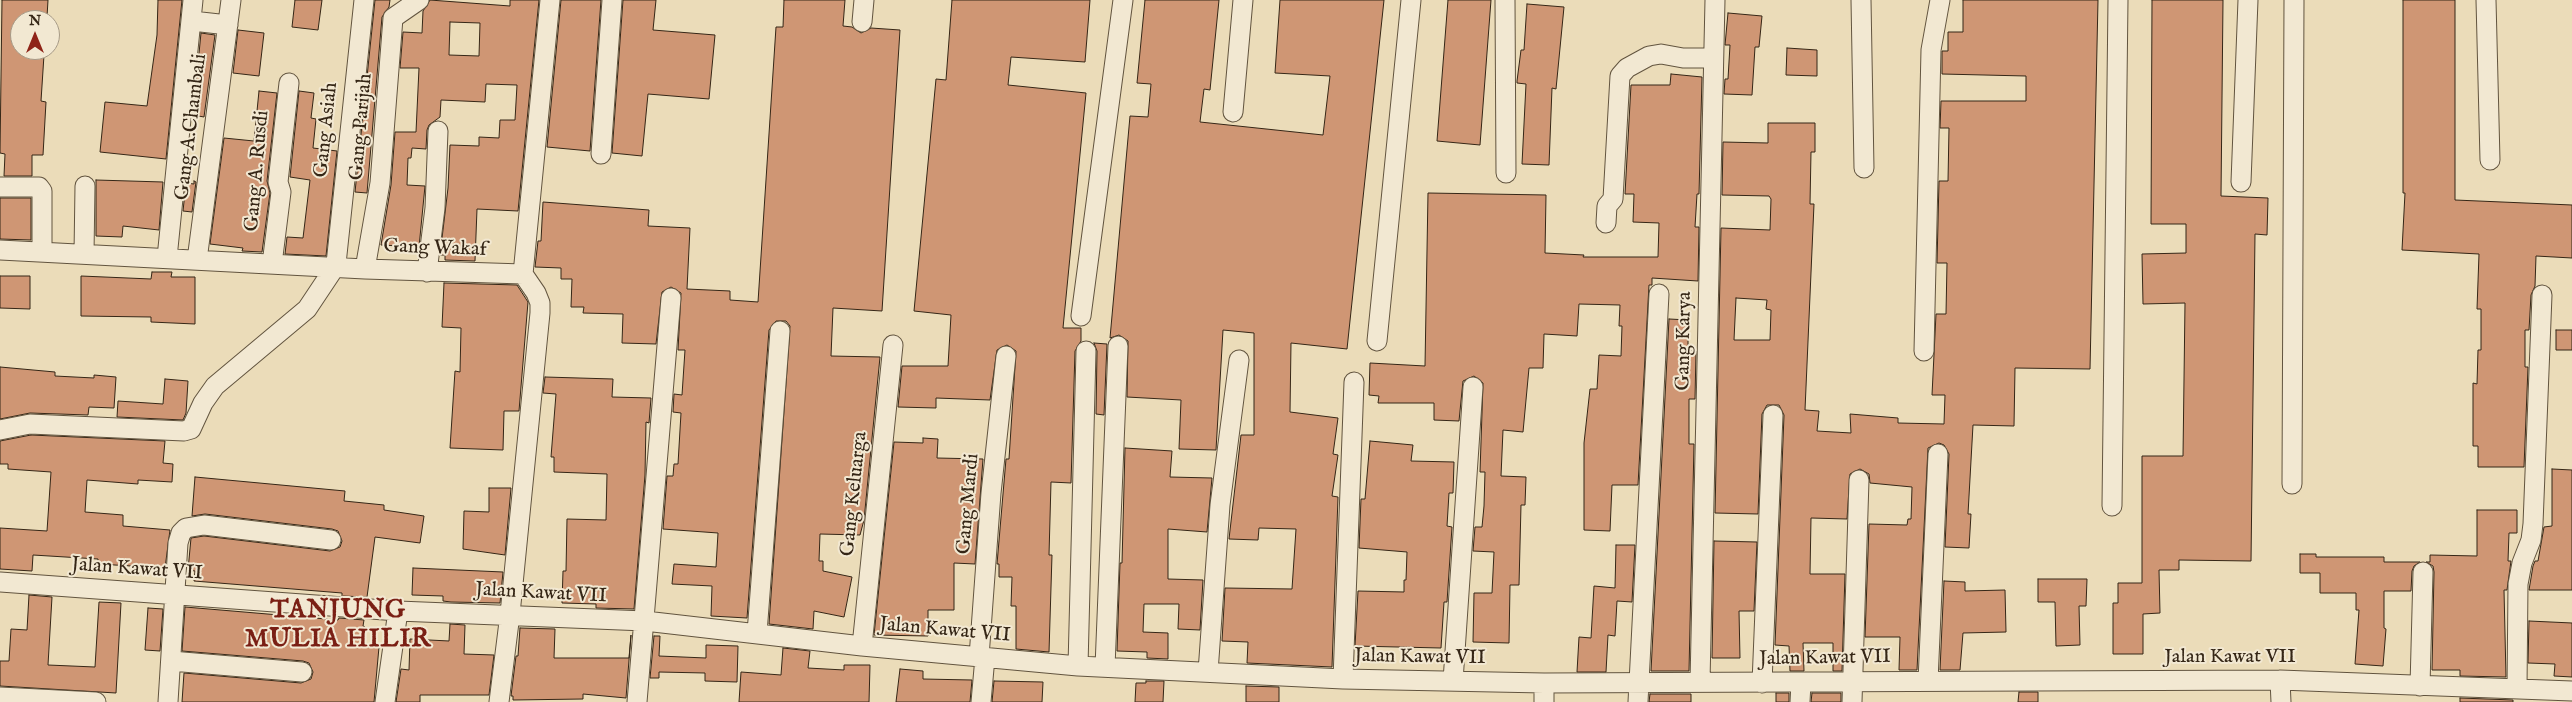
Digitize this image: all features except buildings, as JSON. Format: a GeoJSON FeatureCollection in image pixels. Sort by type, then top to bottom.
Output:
{"type":"FeatureCollection","features":[{"type":"Feature","properties":{"kind":"street"},"geometry":{"type":"LineString","coordinates":[[167,258],[193,0]]}},
{"type":"Feature","properties":{"kind":"street","name":"Gang A.Chambali"},"geometry":{"type":"LineString","coordinates":[[198,260],[231,0]]}},
{"type":"Feature","properties":{"kind":"street","name":"Gang Asiah"},"geometry":{"type":"LineString","coordinates":[[336,265],[364,0]]}},
{"type":"Feature","properties":{"kind":"street","name":"Gang Parijah"},"geometry":{"type":"LineString","coordinates":[[365,270],[380,183],[393,18],[419,0]]}},
{"type":"Feature","properties":{"kind":"street"},"geometry":{"type":"LineString","coordinates":[[498,702],[510,614],[540,313],[540,302],[523,274],[550,0]]}},
{"type":"Feature","properties":{"kind":"street"},"geometry":{"type":"LineString","coordinates":[[601,154],[612,0]]}},
{"type":"Feature","properties":{"kind":"street"},"geometry":{"type":"LineString","coordinates":[[862,22],[864,0]]}},
{"type":"Feature","properties":{"kind":"street"},"geometry":{"type":"LineString","coordinates":[[1081,316],[1123,0]]}},
{"type":"Feature","properties":{"kind":"street"},"geometry":{"type":"LineString","coordinates":[[1233,112],[1243,0]]}},
{"type":"Feature","properties":{"kind":"street"},"geometry":{"type":"LineString","coordinates":[[1377,341],[1411,0]]}},
{"type":"Feature","properties":{"kind":"street"},"geometry":{"type":"LineString","coordinates":[[1505,0],[1506,173]]}},
{"type":"Feature","properties":{"kind":"street","name":"Gang Karya"},"geometry":{"type":"LineString","coordinates":[[1700,682],[1715,0]]}},
{"type":"Feature","properties":{"kind":"street"},"geometry":{"type":"LineString","coordinates":[[1861,0],[1864,168]]}},
{"type":"Feature","properties":{"kind":"street"},"geometry":{"type":"LineString","coordinates":[[1924,351],[1931,50],[1940,0]]}},
{"type":"Feature","properties":{"kind":"street"},"geometry":{"type":"LineString","coordinates":[[2112,506],[2118,0]]}},
{"type":"Feature","properties":{"kind":"street"},"geometry":{"type":"LineString","coordinates":[[2242,182],[2248,0]]}},
{"type":"Feature","properties":{"kind":"street"},"geometry":{"type":"LineString","coordinates":[[2292,484],[2294,0]]}},
{"type":"Feature","properties":{"kind":"street"},"geometry":{"type":"LineString","coordinates":[[2486,0],[2490,160]]}},
{"type":"Feature","properties":{"kind":"street"},"geometry":{"type":"LineString","coordinates":[[192,21],[228,25]]}},
{"type":"Feature","properties":{"kind":"street"},"geometry":{"type":"LineString","coordinates":[[1606,223],[1607,206],[1613,199],[1620,76],[1627,68],[1649,56],[1661,54],[1683,58],[1714,58]]}},
{"type":"Feature","properties":{"kind":"street","name":"Gang A. Rusdi"},"geometry":{"type":"LineString","coordinates":[[272,264],[281,192],[278,182],[289,83]]}},
{"type":"Feature","properties":{"kind":"street"},"geometry":{"type":"LineString","coordinates":[[427,272],[435,208],[438,131]]}},
{"type":"Feature","properties":{"kind":"street"},"geometry":{"type":"LineString","coordinates":[[0,186],[39,187],[42,191],[42,252]]}},
{"type":"Feature","properties":{"kind":"street"},"geometry":{"type":"LineString","coordinates":[[84,254],[85,186]]}},
{"type":"Feature","properties":{"kind":"street","name":"Gang Wakaf"},"geometry":{"type":"LineString","coordinates":[[0,250],[272,264],[336,265],[365,270],[523,274]]}},
{"type":"Feature","properties":{"kind":"street"},"geometry":{"type":"LineString","coordinates":[[0,430],[30,424],[184,431],[190,429],[203,403],[215,386],[307,309],[336,265]]}},
{"type":"Feature","properties":{"kind":"street"},"geometry":{"type":"LineString","coordinates":[[1638,702],[1659,294]]}},
{"type":"Feature","properties":{"kind":"street"},"geometry":{"type":"LineString","coordinates":[[2516,689],[2518,584],[2522,563],[2531,540],[2534,524],[2542,295]]}},
{"type":"Feature","properties":{"kind":"street"},"geometry":{"type":"LineString","coordinates":[[637,702],[671,298]]}},
{"type":"Feature","properties":{"kind":"street"},"geometry":{"type":"LineString","coordinates":[[757,633],[780,331]]}},
{"type":"Feature","properties":{"kind":"street","name":"Gang Keluarga"},"geometry":{"type":"LineString","coordinates":[[862,646],[893,345]]}},
{"type":"Feature","properties":{"kind":"street"},"geometry":{"type":"LineString","coordinates":[[1105,668],[1118,346]]}},
{"type":"Feature","properties":{"kind":"street"},"geometry":{"type":"LineString","coordinates":[[1078,666],[1086,351]]}},
{"type":"Feature","properties":{"kind":"street","name":"Gang Mardi"},"geometry":{"type":"LineString","coordinates":[[981,702],[992,493],[1006,356]]}},
{"type":"Feature","properties":{"kind":"street"},"geometry":{"type":"LineString","coordinates":[[1208,672],[1220,505],[1239,360]]}},
{"type":"Feature","properties":{"kind":"street"},"geometry":{"type":"LineString","coordinates":[[1343,680],[1354,382]]}},
{"type":"Feature","properties":{"kind":"street"},"geometry":{"type":"LineString","coordinates":[[1453,681],[1473,387]]}},
{"type":"Feature","properties":{"kind":"street"},"geometry":{"type":"LineString","coordinates":[[1762,683],[1773,415]]}},
{"type":"Feature","properties":{"kind":"street"},"geometry":{"type":"LineString","coordinates":[[1928,681],[1938,454]]}},
{"type":"Feature","properties":{"kind":"street"},"geometry":{"type":"LineString","coordinates":[[1852,702],[1860,480]]}},
{"type":"Feature","properties":{"kind":"street"},"geometry":{"type":"LineString","coordinates":[[168,702],[178,543],[181,533],[186,528],[204,526],[331,540]]}},
{"type":"Feature","properties":{"kind":"street"},"geometry":{"type":"LineString","coordinates":[[2420,686],[2423,572]]}},
{"type":"Feature","properties":{"kind":"street","name":"Jalan Kawat VII"},"geometry":{"type":"LineString","coordinates":[[0,582],[398,611],[510,614],[645,621],[862,646],[1078,666],[1343,680],[1544,683],[1800,683],[2280,680],[2572,691]]}},
{"type":"Feature","properties":{"kind":"street"},"geometry":{"type":"LineString","coordinates":[[385,702],[398,611]]}},
{"type":"Feature","properties":{"kind":"street"},"geometry":{"type":"LineString","coordinates":[[171,661],[302,672]]}},
{"type":"Feature","properties":{"kind":"street"},"geometry":{"type":"LineString","coordinates":[[2280,680],[2281,702]]}},
{"type":"Feature","properties":{"kind":"street"},"geometry":{"type":"LineString","coordinates":[[1544,683],[1544,702]]}},
{"type":"Feature","properties":{"kind":"street"},"geometry":{"type":"LineString","coordinates":[[1800,683],[1800,702]]}},
{"type":"Feature","properties":{"kind":"street"},"geometry":{"type":"LineString","coordinates":[[0,696],[96,702]]}},
{"type":"Feature","properties":{"kind":"district","name":"TANJUNG MULIA HILIR"},"geometry":{"type":"Point","coordinates":[338,626]}}]}
